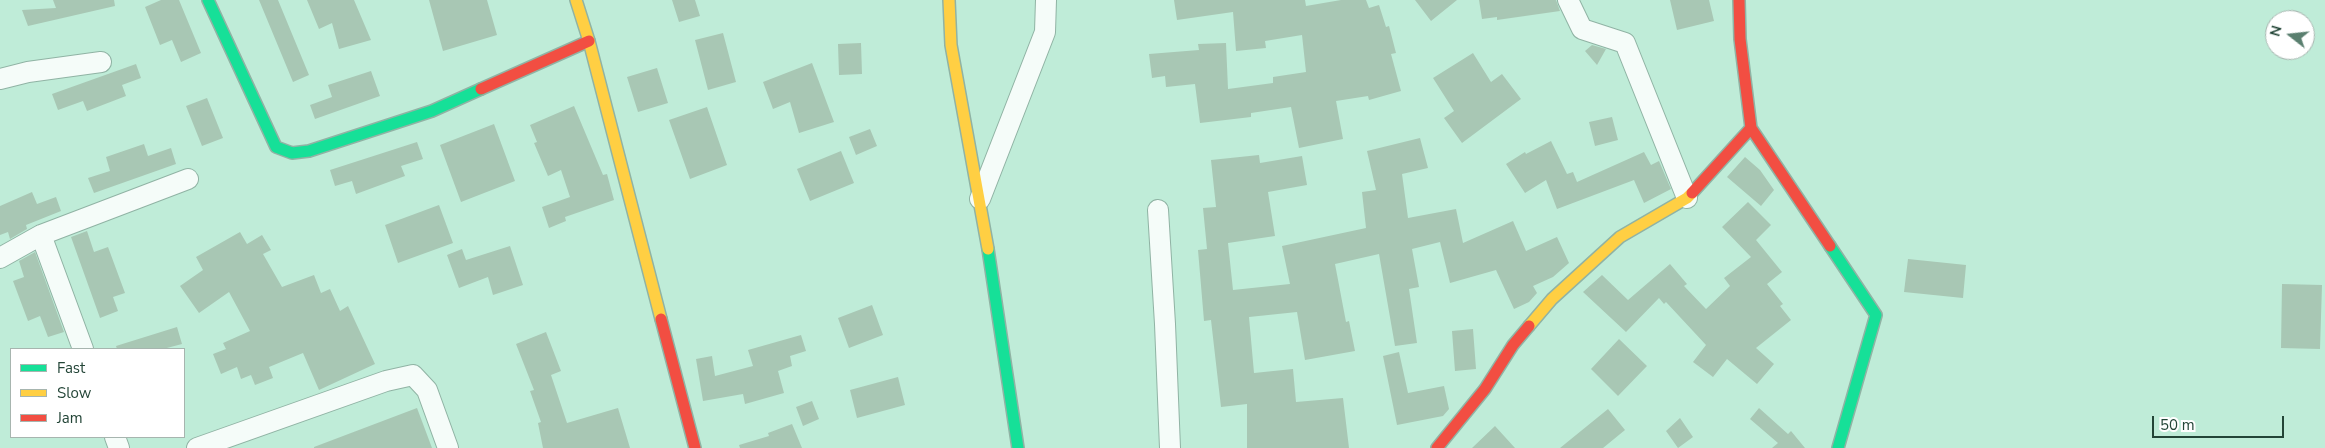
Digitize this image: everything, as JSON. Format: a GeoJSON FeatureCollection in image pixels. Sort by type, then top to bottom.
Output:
{"type":"FeatureCollection","features":[{"type":"Feature","properties":{"kind":"street"},"geometry":{"type":"LineString","coordinates":[[208,0],[276,147],[292,154],[309,151],[432,111],[590,41]]}},
{"type":"Feature","properties":{"kind":"street"},"geometry":{"type":"LineString","coordinates":[[576,0],[590,41],[695,448]]}},
{"type":"Feature","properties":{"kind":"street"},"geometry":{"type":"LineString","coordinates":[[948,0],[951,46],[980,199],[1018,448]]}},
{"type":"Feature","properties":{"kind":"street"},"geometry":{"type":"LineString","coordinates":[[980,199],[1045,32],[1046,0]]}},
{"type":"Feature","properties":{"kind":"street"},"geometry":{"type":"LineString","coordinates":[[1568,0],[1582,30],[1625,43],[1687,198]]}},
{"type":"Feature","properties":{"kind":"street"},"geometry":{"type":"LineString","coordinates":[[1739,0],[1740,39],[1751,128],[1876,315],[1838,448]]}},
{"type":"Feature","properties":{"kind":"street"},"geometry":{"type":"LineString","coordinates":[[0,79],[28,72],[101,62]]}},
{"type":"Feature","properties":{"kind":"street"},"geometry":{"type":"LineString","coordinates":[[1437,448],[1485,389],[1513,345],[1552,299],[1620,237],[1687,198],[1751,128]]}},
{"type":"Feature","properties":{"kind":"street"},"geometry":{"type":"LineString","coordinates":[[0,258],[41,235],[188,179]]}},
{"type":"Feature","properties":{"kind":"street"},"geometry":{"type":"LineString","coordinates":[[1158,210],[1166,324],[1170,448]]}},
{"type":"Feature","properties":{"kind":"street"},"geometry":{"type":"LineString","coordinates":[[41,235],[83,348]]}},
{"type":"Feature","properties":{"kind":"street"},"geometry":{"type":"LineString","coordinates":[[197,448],[386,381],[413,375],[427,390],[448,448]]}},
{"type":"Feature","properties":{"kind":"building"},"geometry":{"type":"Polygon","coordinates":[[[53,0],[114,0],[115,6],[28,26],[22,10],[56,8],[53,0]]]}},
{"type":"Feature","properties":{"kind":"building"},"geometry":{"type":"Polygon","coordinates":[[[161,0],[179,0],[201,53],[181,62],[172,40],[160,45],[145,7],[161,0]]]}},
{"type":"Feature","properties":{"kind":"building"},"geometry":{"type":"Polygon","coordinates":[[[259,0],[278,0],[309,75],[293,82],[259,0]]]}},
{"type":"Feature","properties":{"kind":"building"},"geometry":{"type":"Polygon","coordinates":[[[307,0],[354,0],[371,40],[339,49],[332,23],[319,29],[307,0]]]}},
{"type":"Feature","properties":{"kind":"building"},"geometry":{"type":"Polygon","coordinates":[[[429,0],[487,0],[497,35],[443,51],[429,0]]]}},
{"type":"Feature","properties":{"kind":"building"},"geometry":{"type":"Polygon","coordinates":[[[672,0],[695,0],[700,16],[679,22],[672,0]]]}},
{"type":"Feature","properties":{"kind":"building"},"geometry":{"type":"Polygon","coordinates":[[[1174,0],[1305,0],[1306,6],[1341,0],[1366,0],[1369,8],[1379,5],[1386,27],[1389,26],[1396,53],[1391,54],[1401,91],[1369,100],[1368,96],[1336,101],[1343,139],[1299,148],[1291,107],[1251,113],[1251,117],[1200,123],[1195,84],[1166,87],[1165,76],[1152,78],[1149,54],[1199,50],[1198,44],[1226,43],[1228,89],[1273,83],[1273,77],[1306,72],[1302,35],[1265,41],[1266,48],[1236,51],[1233,12],[1177,20],[1174,0]]]}},
{"type":"Feature","properties":{"kind":"building"},"geometry":{"type":"Polygon","coordinates":[[[1415,0],[1457,0],[1431,21],[1415,0]]]}},
{"type":"Feature","properties":{"kind":"building"},"geometry":{"type":"Polygon","coordinates":[[[1479,0],[1556,0],[1560,11],[1497,20],[1497,17],[1482,19],[1479,0]]]}},
{"type":"Feature","properties":{"kind":"building"},"geometry":{"type":"Polygon","coordinates":[[[1670,0],[1709,0],[1714,21],[1677,30],[1670,0]]]}},
{"type":"Feature","properties":{"kind":"building"},"geometry":{"type":"Polygon","coordinates":[[[723,33],[736,82],[708,90],[695,40],[723,33]]]}},
{"type":"Feature","properties":{"kind":"building"},"geometry":{"type":"Polygon","coordinates":[[[861,43],[862,74],[839,75],[838,44],[861,43]]]}},
{"type":"Feature","properties":{"kind":"building"},"geometry":{"type":"Polygon","coordinates":[[[1592,45],[1606,49],[1597,65],[1585,51],[1592,45]]]}},
{"type":"Feature","properties":{"kind":"building"},"geometry":{"type":"Polygon","coordinates":[[[1473,53],[1491,82],[1502,74],[1521,99],[1462,143],[1444,118],[1454,111],[1433,78],[1473,53]]]}},
{"type":"Feature","properties":{"kind":"building"},"geometry":{"type":"Polygon","coordinates":[[[812,63],[834,122],[799,133],[790,102],[773,109],[763,82],[812,63]]]}},
{"type":"Feature","properties":{"kind":"building"},"geometry":{"type":"Polygon","coordinates":[[[136,64],[141,78],[122,85],[126,96],[87,111],[83,101],[58,110],[52,94],[136,64]]]}},
{"type":"Feature","properties":{"kind":"building"},"geometry":{"type":"Polygon","coordinates":[[[657,68],[668,103],[638,112],[627,77],[657,68]]]}},
{"type":"Feature","properties":{"kind":"building"},"geometry":{"type":"Polygon","coordinates":[[[371,71],[380,96],[315,119],[310,105],[332,97],[328,85],[371,71]]]}},
{"type":"Feature","properties":{"kind":"building"},"geometry":{"type":"Polygon","coordinates":[[[207,98],[223,138],[202,146],[186,106],[207,98]]]}},
{"type":"Feature","properties":{"kind":"building"},"geometry":{"type":"Polygon","coordinates":[[[574,106],[603,175],[607,174],[614,200],[565,217],[566,221],[549,228],[542,207],[570,197],[561,170],[548,176],[534,143],[537,142],[530,125],[574,106]]]}},
{"type":"Feature","properties":{"kind":"building"},"geometry":{"type":"Polygon","coordinates":[[[707,107],[727,165],[690,179],[669,120],[707,107]]]}},
{"type":"Feature","properties":{"kind":"building"},"geometry":{"type":"Polygon","coordinates":[[[1612,117],[1618,140],[1595,146],[1589,122],[1612,117]]]}},
{"type":"Feature","properties":{"kind":"building"},"geometry":{"type":"Polygon","coordinates":[[[494,124],[515,181],[461,202],[440,145],[494,124]]]}},
{"type":"Feature","properties":{"kind":"building"},"geometry":{"type":"Polygon","coordinates":[[[870,129],[877,146],[856,155],[849,137],[870,129]]]}},
{"type":"Feature","properties":{"kind":"building"},"geometry":{"type":"Polygon","coordinates":[[[1420,138],[1428,168],[1402,174],[1408,218],[1456,209],[1463,243],[1513,221],[1526,251],[1557,237],[1569,263],[1553,277],[1533,286],[1537,293],[1529,302],[1514,309],[1496,270],[1450,283],[1440,242],[1412,249],[1419,287],[1409,289],[1417,343],[1395,346],[1379,254],[1335,264],[1346,322],[1349,321],[1355,351],[1305,360],[1297,312],[1249,317],[1254,373],[1293,369],[1296,402],[1343,398],[1349,448],[1247,448],[1247,404],[1221,407],[1211,320],[1204,321],[1198,250],[1207,249],[1203,208],[1216,207],[1211,160],[1259,155],[1260,163],[1302,156],[1307,185],[1268,192],[1275,236],[1228,243],[1233,290],[1290,284],[1282,246],[1366,228],[1362,192],[1376,190],[1367,151],[1420,138]]]}},
{"type":"Feature","properties":{"kind":"building"},"geometry":{"type":"Polygon","coordinates":[[[1551,141],[1567,174],[1573,172],[1577,182],[1644,152],[1651,165],[1659,161],[1671,189],[1644,203],[1634,180],[1557,209],[1546,180],[1525,193],[1506,164],[1525,152],[1526,154],[1551,141]]]}},
{"type":"Feature","properties":{"kind":"building"},"geometry":{"type":"Polygon","coordinates":[[[417,142],[423,159],[401,166],[405,176],[356,194],[352,181],[335,186],[330,170],[417,142]]]}},
{"type":"Feature","properties":{"kind":"building"},"geometry":{"type":"Polygon","coordinates":[[[144,144],[148,156],[171,148],[176,164],[94,193],[88,178],[110,171],[106,157],[144,144]]]}},
{"type":"Feature","properties":{"kind":"building"},"geometry":{"type":"Polygon","coordinates":[[[841,151],[854,183],[810,201],[797,169],[841,151]]]}},
{"type":"Feature","properties":{"kind":"building"},"geometry":{"type":"Polygon","coordinates":[[[1745,157],[1760,170],[1774,190],[1761,206],[1727,177],[1745,157]]]}},
{"type":"Feature","properties":{"kind":"building"},"geometry":{"type":"Polygon","coordinates":[[[32,192],[37,204],[56,197],[61,211],[26,225],[27,229],[10,239],[8,232],[0,235],[0,206],[32,192]]]}},
{"type":"Feature","properties":{"kind":"building"},"geometry":{"type":"Polygon","coordinates":[[[1748,202],[1771,225],[1756,240],[1782,272],[1767,284],[1783,304],[1780,306],[1791,320],[1756,348],[1774,364],[1757,384],[1727,359],[1713,377],[1693,362],[1706,345],[1666,302],[1664,304],[1659,298],[1626,332],[1583,292],[1602,275],[1628,300],[1670,264],[1687,284],[1684,286],[1706,309],[1730,286],[1724,278],[1751,257],[1722,227],[1748,202]]]}},
{"type":"Feature","properties":{"kind":"building"},"geometry":{"type":"Polygon","coordinates":[[[439,205],[453,243],[398,263],[385,225],[439,205]]]}},
{"type":"Feature","properties":{"kind":"building"},"geometry":{"type":"Polygon","coordinates":[[[87,231],[94,252],[108,247],[125,293],[113,297],[118,311],[100,318],[71,237],[87,231]]]}},
{"type":"Feature","properties":{"kind":"building"},"geometry":{"type":"Polygon","coordinates":[[[240,232],[247,244],[262,235],[271,250],[263,254],[282,287],[314,275],[321,293],[330,289],[340,311],[348,306],[375,364],[319,390],[303,353],[269,367],[273,378],[255,385],[251,375],[241,379],[237,367],[221,374],[213,354],[226,349],[223,343],[250,331],[229,292],[199,313],[180,286],[203,270],[196,257],[240,232]]]}},
{"type":"Feature","properties":{"kind":"building"},"geometry":{"type":"Polygon","coordinates":[[[510,246],[523,285],[493,295],[488,277],[459,288],[447,255],[462,249],[466,260],[510,246]]]}},
{"type":"Feature","properties":{"kind":"building"},"geometry":{"type":"Polygon","coordinates":[[[35,252],[64,332],[48,337],[40,316],[28,321],[13,281],[24,277],[19,261],[35,252]]]}},
{"type":"Feature","properties":{"kind":"building"},"geometry":{"type":"Polygon","coordinates":[[[1908,259],[1966,265],[1963,298],[1904,292],[1908,259]]]}},
{"type":"Feature","properties":{"kind":"building"},"geometry":{"type":"Polygon","coordinates":[[[2282,284],[2322,285],[2320,349],[2281,348],[2282,284]]]}},
{"type":"Feature","properties":{"kind":"building"},"geometry":{"type":"Polygon","coordinates":[[[872,305],[883,335],[849,348],[838,318],[872,305]]]}},
{"type":"Feature","properties":{"kind":"building"},"geometry":{"type":"Polygon","coordinates":[[[177,327],[182,344],[167,348],[117,348],[116,346],[177,327]]]}},
{"type":"Feature","properties":{"kind":"building"},"geometry":{"type":"Polygon","coordinates":[[[1473,329],[1476,369],[1455,371],[1452,331],[1473,329]]]}},
{"type":"Feature","properties":{"kind":"building"},"geometry":{"type":"Polygon","coordinates":[[[546,332],[561,371],[551,375],[567,423],[618,408],[630,448],[543,448],[538,423],[541,422],[530,391],[534,390],[516,344],[546,332]]]}},
{"type":"Feature","properties":{"kind":"building"},"geometry":{"type":"Polygon","coordinates":[[[801,335],[806,351],[790,356],[792,366],[778,371],[784,393],[745,404],[743,394],[703,401],[696,359],[712,356],[715,376],[753,366],[748,350],[801,335]]]}},
{"type":"Feature","properties":{"kind":"building"},"geometry":{"type":"Polygon","coordinates":[[[1619,339],[1647,366],[1618,396],[1591,369],[1619,339]]]}},
{"type":"Feature","properties":{"kind":"building"},"geometry":{"type":"Polygon","coordinates":[[[1399,352],[1408,393],[1444,386],[1449,409],[1443,416],[1397,425],[1383,356],[1399,352]]]}},
{"type":"Feature","properties":{"kind":"building"},"geometry":{"type":"Polygon","coordinates":[[[898,377],[905,405],[857,418],[850,390],[898,377]]]}},
{"type":"Feature","properties":{"kind":"building"},"geometry":{"type":"Polygon","coordinates":[[[812,401],[819,419],[803,426],[796,407],[812,401]]]}},
{"type":"Feature","properties":{"kind":"building"},"geometry":{"type":"Polygon","coordinates":[[[417,408],[432,448],[314,448],[314,447],[417,408]]]}},
{"type":"Feature","properties":{"kind":"building"},"geometry":{"type":"Polygon","coordinates":[[[1759,408],[1788,434],[1791,431],[1805,448],[1772,448],[1778,443],[1750,419],[1759,408]]]}},
{"type":"Feature","properties":{"kind":"building"},"geometry":{"type":"Polygon","coordinates":[[[1608,409],[1625,430],[1603,448],[1560,448],[1608,409]]]}},
{"type":"Feature","properties":{"kind":"building"},"geometry":{"type":"Polygon","coordinates":[[[1680,418],[1693,437],[1678,448],[1666,431],[1680,418]]]}},
{"type":"Feature","properties":{"kind":"building"},"geometry":{"type":"Polygon","coordinates":[[[792,424],[802,448],[740,448],[739,445],[769,436],[768,433],[792,424]]]}},
{"type":"Feature","properties":{"kind":"building"},"geometry":{"type":"Polygon","coordinates":[[[1495,426],[1515,448],[1472,448],[1495,426]]]}},
{"type":"Feature","properties":{"kind":"traffic: fast"},"geometry":{"type":"LineString","coordinates":[[208,0],[276,147],[292,153],[309,151],[432,111],[481,89]]}},
{"type":"Feature","properties":{"kind":"traffic: fast"},"geometry":{"type":"LineString","coordinates":[[1830,246],[1876,315],[1838,448]]}},
{"type":"Feature","properties":{"kind":"traffic: fast"},"geometry":{"type":"LineString","coordinates":[[988,249],[1018,448]]}},
{"type":"Feature","properties":{"kind":"traffic: slow"},"geometry":{"type":"LineString","coordinates":[[576,0],[589,41],[661,319]]}},
{"type":"Feature","properties":{"kind":"traffic: slow"},"geometry":{"type":"LineString","coordinates":[[949,0],[951,45],[988,249]]}},
{"type":"Feature","properties":{"kind":"traffic: slow"},"geometry":{"type":"LineString","coordinates":[[1529,326],[1552,299],[1620,237],[1687,198],[1692,193]]}},
{"type":"Feature","properties":{"kind":"traffic: jam"},"geometry":{"type":"LineString","coordinates":[[1739,0],[1740,39],[1751,128],[1830,246]]}},
{"type":"Feature","properties":{"kind":"traffic: jam"},"geometry":{"type":"LineString","coordinates":[[481,89],[589,41]]}},
{"type":"Feature","properties":{"kind":"traffic: jam"},"geometry":{"type":"LineString","coordinates":[[1692,193],[1751,128]]}},
{"type":"Feature","properties":{"kind":"traffic: jam"},"geometry":{"type":"LineString","coordinates":[[661,319],[695,448]]}},
{"type":"Feature","properties":{"kind":"traffic: jam"},"geometry":{"type":"LineString","coordinates":[[1437,448],[1485,389],[1513,345],[1529,326]]}}]}
